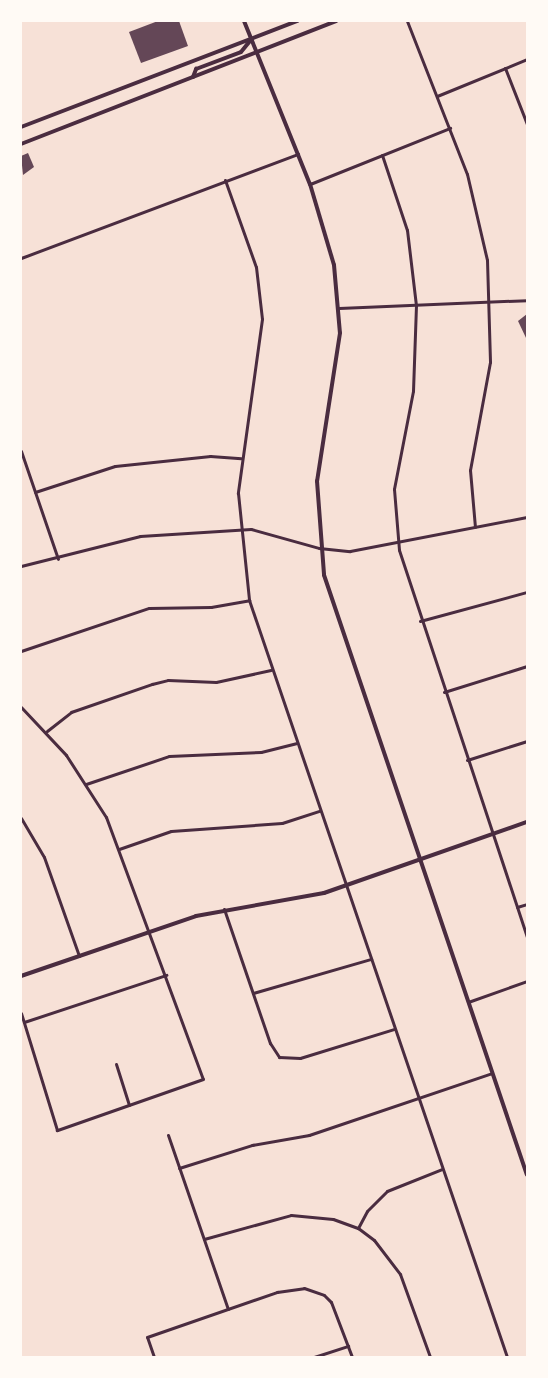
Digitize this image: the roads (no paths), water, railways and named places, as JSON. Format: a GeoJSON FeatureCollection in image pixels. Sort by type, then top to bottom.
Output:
{"type":"FeatureCollection","features":[{"type":"Feature","properties":{"kind":"street"},"geometry":{"type":"LineString","coordinates":[[244,21],[310,184],[330,245],[339,308],[337,360],[317,471],[319,548],[331,601],[527,1175]]}},
{"type":"Feature","properties":{"kind":"street"},"geometry":{"type":"LineString","coordinates":[[21,126],[297,21]]}},
{"type":"Feature","properties":{"kind":"street"},"geometry":{"type":"LineString","coordinates":[[21,144],[336,21]]}},
{"type":"Feature","properties":{"kind":"street"},"geometry":{"type":"LineString","coordinates":[[407,21],[450,128],[479,215],[490,302],[490,362],[470,470],[475,527]]}},
{"type":"Feature","properties":{"kind":"street"},"geometry":{"type":"LineString","coordinates":[[193,78],[196,69],[241,52],[252,40]]}},
{"type":"Feature","properties":{"kind":"street"},"geometry":{"type":"LineString","coordinates":[[437,96],[527,59]]}},
{"type":"Feature","properties":{"kind":"street"},"geometry":{"type":"LineString","coordinates":[[505,68],[527,124]]}},
{"type":"Feature","properties":{"kind":"street"},"geometry":{"type":"LineString","coordinates":[[310,184],[450,128]]}},
{"type":"Feature","properties":{"kind":"street"},"geometry":{"type":"LineString","coordinates":[[21,258],[298,154]]}},
{"type":"Feature","properties":{"kind":"street"},"geometry":{"type":"LineString","coordinates":[[382,155],[407,230],[417,305],[413,391],[394,489],[398,544],[420,621],[527,936]]}},
{"type":"Feature","properties":{"kind":"street"},"geometry":{"type":"LineString","coordinates":[[225,180],[256,267],[262,319],[259,357],[241,458],[239,530],[249,600],[507,1357]]}},
{"type":"Feature","properties":{"kind":"street"},"geometry":{"type":"LineString","coordinates":[[339,308],[527,300]]}},
{"type":"Feature","properties":{"kind":"street"},"geometry":{"type":"LineString","coordinates":[[21,451],[58,559]]}},
{"type":"Feature","properties":{"kind":"street"},"geometry":{"type":"LineString","coordinates":[[35,492],[125,464],[210,456],[241,458]]}},
{"type":"Feature","properties":{"kind":"street"},"geometry":{"type":"LineString","coordinates":[[21,566],[58,559],[129,537],[264,530],[319,548],[350,551],[398,544],[527,516]]}},
{"type":"Feature","properties":{"kind":"street"},"geometry":{"type":"LineString","coordinates":[[420,621],[527,592]]}},
{"type":"Feature","properties":{"kind":"street"},"geometry":{"type":"LineString","coordinates":[[21,651],[149,608],[211,607],[249,600]]}},
{"type":"Feature","properties":{"kind":"street"},"geometry":{"type":"LineString","coordinates":[[444,692],[527,666]]}},
{"type":"Feature","properties":{"kind":"street"},"geometry":{"type":"LineString","coordinates":[[46,732],[71,712],[152,684],[168,680],[216,682],[271,670]]}},
{"type":"Feature","properties":{"kind":"street"},"geometry":{"type":"LineString","coordinates":[[21,706],[46,732],[86,784],[119,849],[203,1079],[57,1130],[25,1035],[21,1013]]}},
{"type":"Feature","properties":{"kind":"street"},"geometry":{"type":"LineString","coordinates":[[467,760],[527,741]]}},
{"type":"Feature","properties":{"kind":"street"},"geometry":{"type":"LineString","coordinates":[[86,784],[169,756],[261,752],[296,742]]}},
{"type":"Feature","properties":{"kind":"street"},"geometry":{"type":"LineString","coordinates":[[119,849],[171,831],[282,823],[320,812]]}},
{"type":"Feature","properties":{"kind":"street"},"geometry":{"type":"LineString","coordinates":[[21,818],[44,857],[79,956]]}},
{"type":"Feature","properties":{"kind":"street"},"geometry":{"type":"LineString","coordinates":[[21,976],[148,932],[224,909],[284,902],[345,885],[527,822]]}},
{"type":"Feature","properties":{"kind":"street"},"geometry":{"type":"LineString","coordinates":[[517,907],[527,904]]}},
{"type":"Feature","properties":{"kind":"street"},"geometry":{"type":"LineString","coordinates":[[224,909],[270,1043],[279,1057],[300,1058],[394,1029]]}},
{"type":"Feature","properties":{"kind":"street"},"geometry":{"type":"LineString","coordinates":[[253,993],[371,959]]}},
{"type":"Feature","properties":{"kind":"street"},"geometry":{"type":"LineString","coordinates":[[24,1022],[166,975]]}},
{"type":"Feature","properties":{"kind":"street"},"geometry":{"type":"LineString","coordinates":[[468,1002],[527,981]]}},
{"type":"Feature","properties":{"kind":"street"},"geometry":{"type":"LineString","coordinates":[[116,1064],[129,1105]]}},
{"type":"Feature","properties":{"kind":"street"},"geometry":{"type":"LineString","coordinates":[[179,1168],[252,1145],[309,1135],[492,1073]]}},
{"type":"Feature","properties":{"kind":"street"},"geometry":{"type":"LineString","coordinates":[[168,1135],[228,1309]]}},
{"type":"Feature","properties":{"kind":"street"},"geometry":{"type":"LineString","coordinates":[[358,1228],[371,1205],[387,1191],[442,1169]]}},
{"type":"Feature","properties":{"kind":"street"},"geometry":{"type":"LineString","coordinates":[[204,1239],[291,1215],[333,1219],[358,1228],[379,1246],[400,1274],[430,1357]]}},
{"type":"Feature","properties":{"kind":"street"},"geometry":{"type":"LineString","coordinates":[[154,1357],[147,1337],[292,1288],[315,1290],[331,1302],[352,1357]]}},
{"type":"Feature","properties":{"kind":"street"},"geometry":{"type":"LineString","coordinates":[[314,1357],[348,1346]]}}]}
